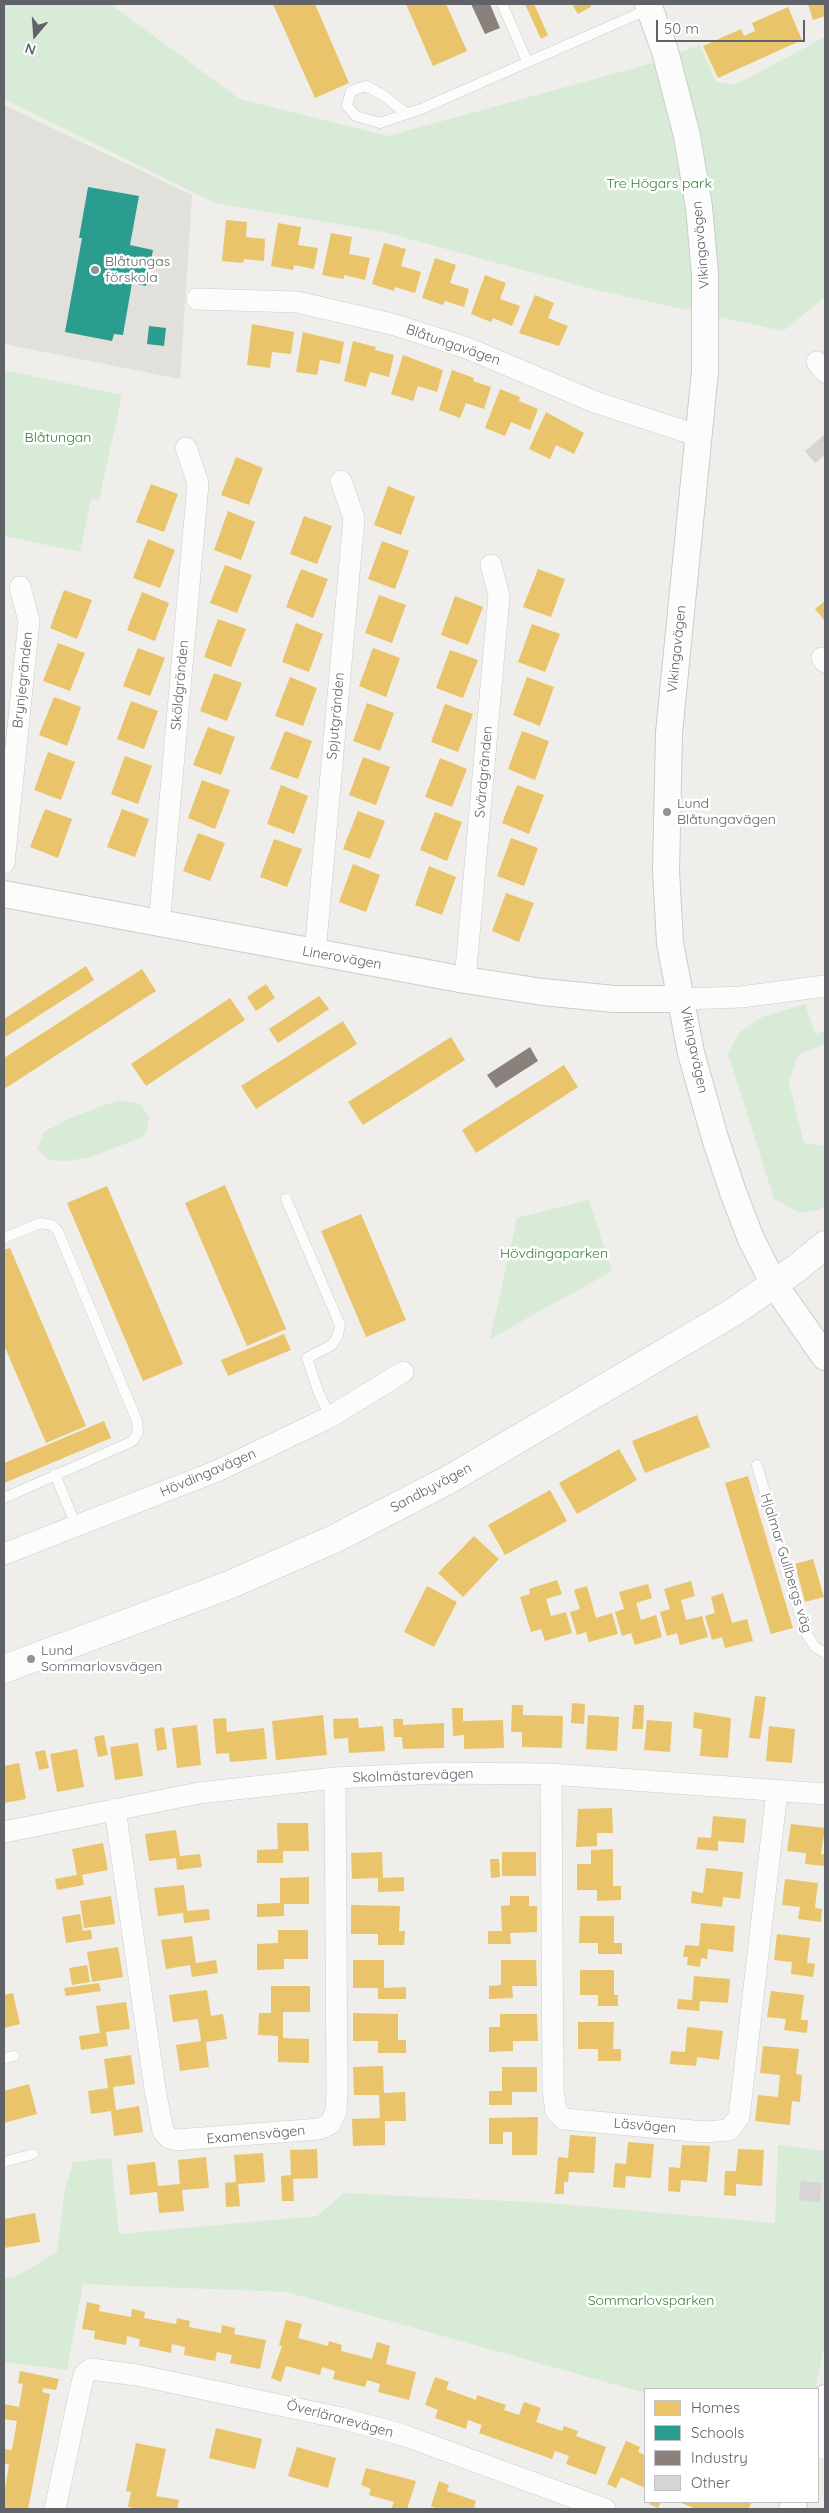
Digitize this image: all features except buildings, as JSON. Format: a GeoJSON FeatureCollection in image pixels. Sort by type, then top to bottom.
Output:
{"type":"FeatureCollection","features":[{"type":"Feature","properties":{"kind":"main road","name":"Sandbyvägen"},"geometry":{"type":"LineString","coordinates":[[4,1669],[229,1585],[334,1539],[450,1479],[732,1313],[825,1245]]}},
{"type":"Feature","properties":{"kind":"street","name":"Vikingavägen"},"geometry":{"type":"LineString","coordinates":[[653,5],[687,136],[701,224],[705,274],[705,371],[669,733],[666,812],[670,943],[683,999],[691,1053],[715,1138],[746,1227],[774,1284],[825,1357]]}},
{"type":"Feature","properties":{"kind":"street","name":"Blåtungavägen"},"geometry":{"type":"LineString","coordinates":[[197,299],[297,302],[392,324],[468,348],[595,402],[699,436]]}},
{"type":"Feature","properties":{"kind":"street","name":"Sköldgränden"},"geometry":{"type":"LineString","coordinates":[[159,925],[198,483],[186,448]]}},
{"type":"Feature","properties":{"kind":"street","name":"Spjutgränden"},"geometry":{"type":"LineString","coordinates":[[315,953],[354,518],[340,481]]}},
{"type":"Feature","properties":{"kind":"street","name":"Svärdgränden"},"geometry":{"type":"LineString","coordinates":[[465,980],[500,596],[492,565]]}},
{"type":"Feature","properties":{"kind":"street","name":"Brynjegränden"},"geometry":{"type":"LineString","coordinates":[[4,863],[29,621],[20,587]]}},
{"type":"Feature","properties":{"kind":"street","name":"Linerovägen"},"geometry":{"type":"LineString","coordinates":[[4,894],[159,925],[465,980],[543,992],[614,999],[683,999]]}},
{"type":"Feature","properties":{"kind":"street"},"geometry":{"type":"LineString","coordinates":[[683,999],[740,997],[825,986]]}},
{"type":"Feature","properties":{"kind":"street","name":"Hövdingavägen"},"geometry":{"type":"LineString","coordinates":[[4,1554],[217,1471],[330,1417],[403,1372]]}},
{"type":"Feature","properties":{"kind":"street","name":"Skolmästarevägen"},"geometry":{"type":"LineString","coordinates":[[4,1832],[199,1793],[335,1778],[439,1773],[551,1774],[825,1794]]}},
{"type":"Feature","properties":{"kind":"street","name":"Läsvägen"},"geometry":{"type":"LineString","coordinates":[[551,1774],[553,2083],[556,2111],[564,2119],[704,2132],[729,2130],[740,2117],[777,1791]]}},
{"type":"Feature","properties":{"kind":"street","name":"Examensvägen"},"geometry":{"type":"LineString","coordinates":[[115,1809],[155,2089],[163,2131],[169,2138],[176,2140],[319,2129],[330,2124],[336,2112],[337,2093],[335,1778]]}},
{"type":"Feature","properties":{"kind":"street","name":"Överlärarevägen"},"geometry":{"type":"LineString","coordinates":[[55,2509],[80,2391],[87,2371],[90,2369],[100,2369],[278,2403],[403,2435],[606,2509]]}},
{"type":"Feature","properties":{"kind":"street"},"geometry":{"type":"LineString","coordinates":[[819,2423],[825,2398]]}},
{"type":"Feature","properties":{"kind":"lane"},"geometry":{"type":"LineString","coordinates":[[502,4],[527,61]]}},
{"type":"Feature","properties":{"kind":"lane"},"geometry":{"type":"LineString","coordinates":[[407,114],[383,95],[366,86],[351,91],[347,106],[356,116],[380,123],[407,114],[653,5]]}},
{"type":"Feature","properties":{"kind":"lane"},"geometry":{"type":"LineString","coordinates":[[286,1199],[340,1325],[338,1335],[332,1345],[307,1358],[318,1391],[330,1417]]}},
{"type":"Feature","properties":{"kind":"lane"},"geometry":{"type":"LineString","coordinates":[[4,1238],[41,1222],[52,1225],[58,1231],[137,1421],[138,1432],[133,1440],[4,1498]]}},
{"type":"Feature","properties":{"kind":"lane","name":"Hjalmar Gullbergs väg"},"geometry":{"type":"LineString","coordinates":[[757,1465],[804,1632],[815,1647],[825,1654]]}},
{"type":"Feature","properties":{"kind":"lane"},"geometry":{"type":"LineString","coordinates":[[55,1474],[76,1526]]}},
{"type":"Feature","properties":{"kind":"lane"},"geometry":{"type":"LineString","coordinates":[[4,2162],[33,2154]]}},
{"type":"Feature","properties":{"kind":"shaded area","name":"Blåtungas förskola"},"geometry":{"type":"Polygon","coordinates":[[[4,105],[192,195],[180,379],[4,344],[4,105]]]}},
{"type":"Feature","properties":{"kind":"green space","name":"Tre Högars park"},"geometry":{"type":"Polygon","coordinates":[[[4,4],[110,4],[240,99],[388,136],[649,64],[700,45],[716,82],[735,85],[825,37],[825,297],[783,331],[596,290],[384,232],[215,203],[4,99],[4,4]]]}},
{"type":"Feature","properties":{"kind":"green space","name":"Blåtungan"},"geometry":{"type":"Polygon","coordinates":[[[4,370],[122,395],[99,500],[91,499],[80,552],[4,536],[4,370]]]}},
{"type":"Feature","properties":{"kind":"green space"},"geometry":{"type":"Polygon","coordinates":[[[805,1004],[815,1034],[825,1031],[825,1044],[798,1055],[789,1083],[804,1143],[825,1146],[825,1205],[819,1210],[800,1213],[774,1199],[728,1053],[740,1032],[762,1017],[805,1004]]]}},
{"type":"Feature","properties":{"kind":"green space"},"geometry":{"type":"Polygon","coordinates":[[[119,1100],[140,1104],[149,1116],[147,1131],[140,1138],[91,1157],[67,1161],[48,1160],[37,1148],[44,1132],[72,1117],[119,1100]]]}},
{"type":"Feature","properties":{"kind":"green space","name":"Hövdingaparken"},"geometry":{"type":"Polygon","coordinates":[[[589,1200],[612,1271],[490,1339],[517,1218],[589,1200]]]}},
{"type":"Feature","properties":{"kind":"green space","name":"Sommarlovsparken"},"geometry":{"type":"Polygon","coordinates":[[[778,2145],[825,2151],[825,2343],[815,2388],[644,2388],[644,2393],[287,2292],[83,2284],[67,2370],[4,2362],[4,2279],[17,2276],[57,2252],[65,2189],[73,2162],[111,2158],[119,2234],[317,2216],[344,2193],[549,2203],[775,2223],[778,2145]]]}},
{"type":"Feature","properties":{"kind":"place","name":"Blåtungas förskola"},"geometry":{"type":"Point","coordinates":[95,270]}},
{"type":"Feature","properties":{"kind":"place","name":"Lund Blåtungavägen"},"geometry":{"type":"Point","coordinates":[667,812]}},
{"type":"Feature","properties":{"kind":"place","name":"Lund Sommarlovsvägen"},"geometry":{"type":"Point","coordinates":[31,1659]}}]}
